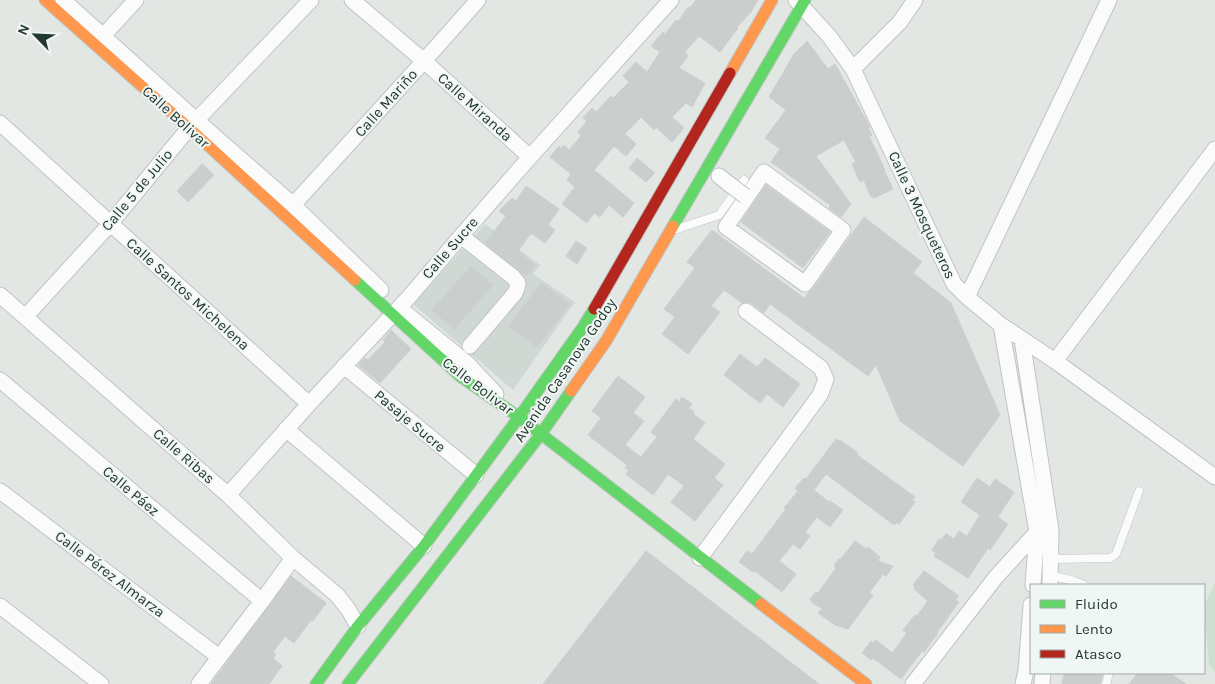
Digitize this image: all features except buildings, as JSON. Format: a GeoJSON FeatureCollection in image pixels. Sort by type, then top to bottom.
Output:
{"type":"FeatureCollection","features":[{"type":"Feature","properties":{"kind":"street","name":"Calle Bolivar"},"geometry":{"type":"LineString","coordinates":[[45,0],[293,205],[396,311]]}},
{"type":"Feature","properties":{"kind":"street","name":"Calle Bolivar"},"geometry":{"type":"LineString","coordinates":[[63,0],[103,36],[193,124],[396,311],[468,364],[519,417]]}},
{"type":"Feature","properties":{"kind":"street"},"geometry":{"type":"LineString","coordinates":[[103,36],[136,0]]}},
{"type":"Feature","properties":{"kind":"street","name":"Calle 5 de Julio"},"geometry":{"type":"LineString","coordinates":[[26,316],[110,224],[193,124],[311,0]]}},
{"type":"Feature","properties":{"kind":"street","name":"Calle Miranda"},"geometry":{"type":"LineString","coordinates":[[352,0],[424,61],[530,157]]}},
{"type":"Feature","properties":{"kind":"street","name":"Calle Mariño"},"geometry":{"type":"LineString","coordinates":[[293,205],[478,0]]}},
{"type":"Feature","properties":{"kind":"street","name":"Calle Sucre"},"geometry":{"type":"LineString","coordinates":[[228,495],[286,429],[396,311],[460,236],[671,0]]}},
{"type":"Feature","properties":{"kind":"street","name":"Avenida Casanova Godoy"},"geometry":{"type":"LineString","coordinates":[[316,684],[358,626],[424,546],[583,328],[772,0]]}},
{"type":"Feature","properties":{"kind":"street"},"geometry":{"type":"LineString","coordinates":[[853,69],[900,22],[915,0]]}},
{"type":"Feature","properties":{"kind":"street"},"geometry":{"type":"LineString","coordinates":[[967,297],[1109,0]]}},
{"type":"Feature","properties":{"kind":"street","name":"Avenida Casanova Godoy"},"geometry":{"type":"LineString","coordinates":[[348,684],[541,434],[606,342],[801,2]]}},
{"type":"Feature","properties":{"kind":"street","name":"Calle 3 Mosqueteros"},"geometry":{"type":"LineString","coordinates":[[801,2],[853,69],[954,284],[1001,325],[1055,361],[1215,477]]}},
{"type":"Feature","properties":{"kind":"street","name":"Calle Santos Michelena"},"geometry":{"type":"LineString","coordinates":[[0,123],[309,404]]}},
{"type":"Feature","properties":{"kind":"street"},"geometry":{"type":"LineString","coordinates":[[1055,361],[1215,149]]}},
{"type":"Feature","properties":{"kind":"street"},"geometry":{"type":"LineString","coordinates":[[764,172],[843,230],[805,284],[726,228],[746,197],[764,172]]}},
{"type":"Feature","properties":{"kind":"street"},"geometry":{"type":"LineString","coordinates":[[724,180],[746,197]]}},
{"type":"Feature","properties":{"kind":"street"},"geometry":{"type":"LineString","coordinates":[[460,236],[513,277],[518,283],[515,293],[470,346]]}},
{"type":"Feature","properties":{"kind":"street","name":"Calle Ribas"},"geometry":{"type":"LineString","coordinates":[[0,295],[228,495],[293,558],[338,596],[358,626]]}},
{"type":"Feature","properties":{"kind":"street"},"geometry":{"type":"LineString","coordinates":[[700,558],[820,395],[826,378],[822,368],[746,310]]}},
{"type":"Feature","properties":{"kind":"street"},"geometry":{"type":"LineString","coordinates":[[1001,325],[1050,559],[1050,580]]}},
{"type":"Feature","properties":{"kind":"street"},"geometry":{"type":"LineString","coordinates":[[1022,339],[1044,531],[1033,584]]}},
{"type":"Feature","properties":{"kind":"street","name":"Pasaje Sucre"},"geometry":{"type":"LineString","coordinates":[[344,366],[476,475]]}},
{"type":"Feature","properties":{"kind":"street","name":"Calle Páez"},"geometry":{"type":"LineString","coordinates":[[0,380],[262,601]]}},
{"type":"Feature","properties":{"kind":"street"},"geometry":{"type":"LineString","coordinates":[[519,417],[866,684]]}},
{"type":"Feature","properties":{"kind":"street"},"geometry":{"type":"LineString","coordinates":[[286,429],[424,546]]}},
{"type":"Feature","properties":{"kind":"street","name":"Calle Pérez Almarza"},"geometry":{"type":"LineString","coordinates":[[0,491],[219,657]]}},
{"type":"Feature","properties":{"kind":"street"},"geometry":{"type":"LineString","coordinates":[[914,684],[996,577],[1044,531]]}},
{"type":"Feature","properties":{"kind":"street"},"geometry":{"type":"LineString","coordinates":[[199,684],[293,558]]}},
{"type":"Feature","properties":{"kind":"street"},"geometry":{"type":"LineString","coordinates":[[0,606],[101,684]]}},
{"type":"Feature","properties":{"kind":"street"},"geometry":{"type":"LineString","coordinates":[[1024,684],[1030,618]]}},
{"type":"Feature","properties":{"kind":"lane"},"geometry":{"type":"LineString","coordinates":[[671,231],[719,215],[744,180]]}},
{"type":"Feature","properties":{"kind":"lane"},"geometry":{"type":"LineString","coordinates":[[1050,559],[1110,558],[1116,554],[1139,491]]}},
{"type":"Feature","properties":{"kind":"lane"},"geometry":{"type":"LineString","coordinates":[[1050,580],[1074,581],[1082,584]]}},
{"type":"Feature","properties":{"kind":"shaded area"},"geometry":{"type":"Polygon","coordinates":[[[485,224],[540,265],[533,274],[575,302],[513,390],[413,304],[485,224]]]}},
{"type":"Feature","properties":{"kind":"green space"},"geometry":{"type":"Polygon","coordinates":[[[1215,583],[1215,672],[1209,664],[1205,604],[1215,583]]]}},
{"type":"Feature","properties":{"kind":"traffic: fast"},"geometry":{"type":"LineString","coordinates":[[673,226],[805,0]]}},
{"type":"Feature","properties":{"kind":"traffic: fast"},"geometry":{"type":"LineString","coordinates":[[355,280],[461,377],[519,417],[761,604]]}},
{"type":"Feature","properties":{"kind":"traffic: fast"},"geometry":{"type":"LineString","coordinates":[[316,684],[358,626],[424,546],[519,417],[594,309]]}},
{"type":"Feature","properties":{"kind":"traffic: fast"},"geometry":{"type":"LineString","coordinates":[[348,684],[541,434],[571,391]]}},
{"type":"Feature","properties":{"kind":"traffic: slow"},"geometry":{"type":"LineString","coordinates":[[45,0],[189,128],[355,280]]}},
{"type":"Feature","properties":{"kind":"traffic: slow"},"geometry":{"type":"LineString","coordinates":[[730,73],[772,0]]}},
{"type":"Feature","properties":{"kind":"traffic: slow"},"geometry":{"type":"LineString","coordinates":[[571,391],[606,341],[673,226]]}},
{"type":"Feature","properties":{"kind":"traffic: slow"},"geometry":{"type":"LineString","coordinates":[[761,604],[866,684]]}},
{"type":"Feature","properties":{"kind":"traffic: jam"},"geometry":{"type":"LineString","coordinates":[[594,309],[730,73]]}}]}
